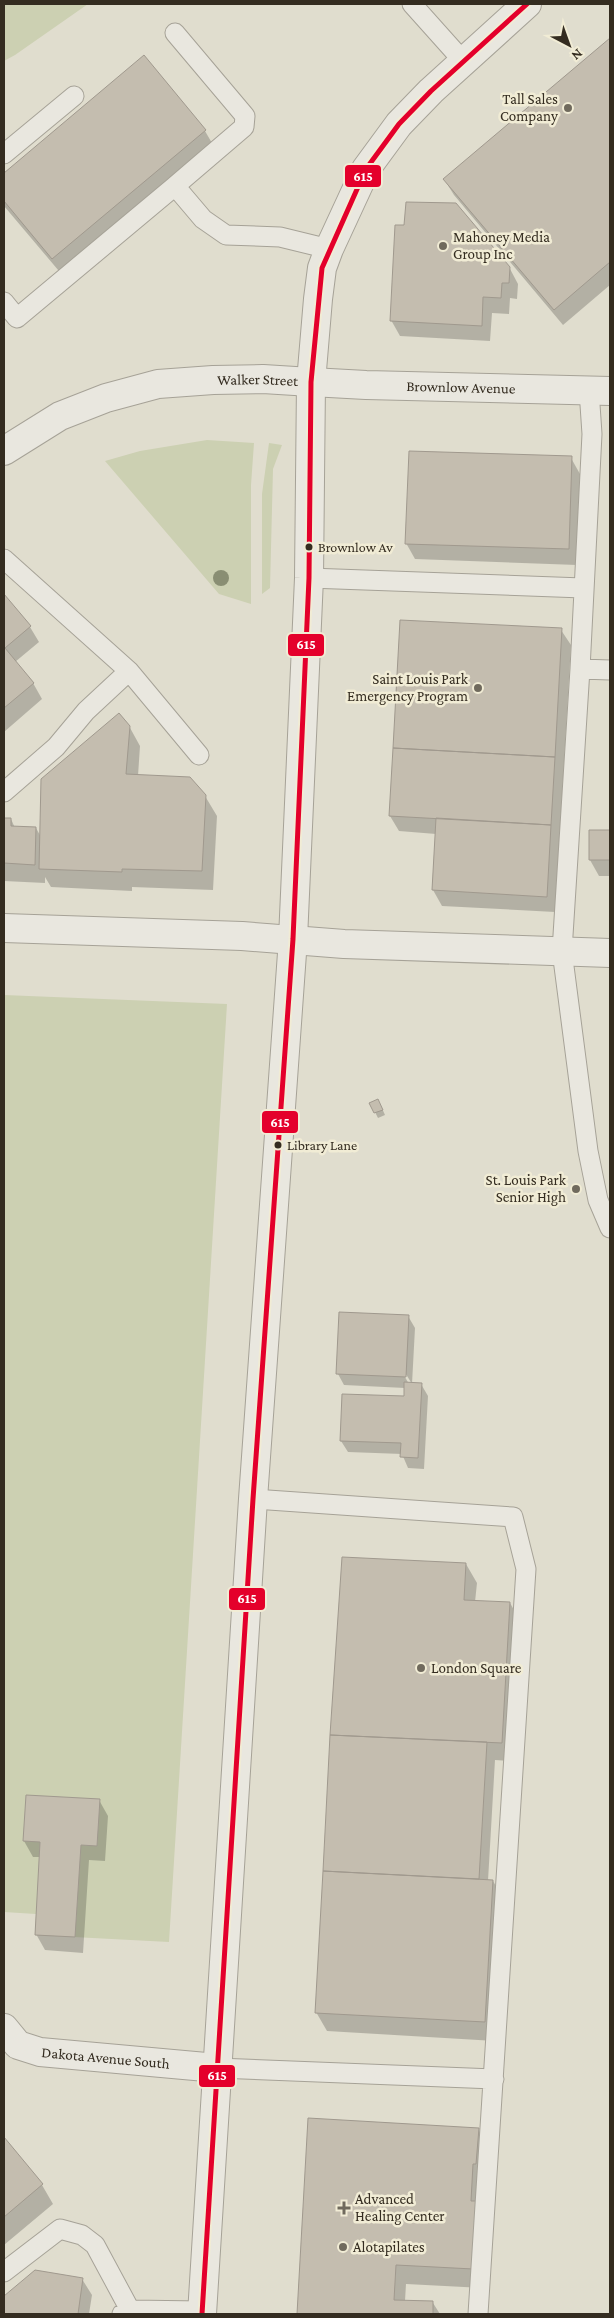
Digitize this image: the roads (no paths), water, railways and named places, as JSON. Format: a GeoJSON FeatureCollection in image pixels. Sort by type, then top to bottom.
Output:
{"type":"FeatureCollection","features":[{"type":"Feature","properties":{"kind":"street","name":"Walker Street"},"geometry":{"type":"LineString","coordinates":[[4,451],[60,416],[106,398],[158,384],[233,379],[311,382],[322,268],[366,169],[399,124],[463,61],[527,4]]}},
{"type":"Feature","properties":{"kind":"street","name":"Brownlow Avenue"},"geometry":{"type":"LineString","coordinates":[[311,382],[600,390]]}},
{"type":"Feature","properties":{"kind":"street"},"geometry":{"type":"LineString","coordinates":[[202,2313],[253,1499],[292,939],[309,578],[311,382]]}},
{"type":"Feature","properties":{"kind":"street"},"geometry":{"type":"LineString","coordinates":[[4,928],[292,939],[344,944],[610,953]]}},
{"type":"Feature","properties":{"kind":"street","name":"Dakota Avenue South"},"geometry":{"type":"LineString","coordinates":[[8,2043],[40,2052],[217,2068]]}},
{"type":"Feature","properties":{"kind":"lane"},"geometry":{"type":"LineString","coordinates":[[412,4],[463,61]]}},
{"type":"Feature","properties":{"kind":"lane"},"geometry":{"type":"LineString","coordinates":[[4,302],[17,318],[244,127],[245,116],[175,33]]}},
{"type":"Feature","properties":{"kind":"lane"},"geometry":{"type":"LineString","coordinates":[[4,154],[74,96]]}},
{"type":"Feature","properties":{"kind":"lane"},"geometry":{"type":"LineString","coordinates":[[174,186],[203,219],[226,235],[280,236],[329,249]]}},
{"type":"Feature","properties":{"kind":"lane"},"geometry":{"type":"LineString","coordinates":[[600,390],[592,434],[580,669],[562,951],[588,1150],[598,1200],[610,1228]]}},
{"type":"Feature","properties":{"kind":"lane"},"geometry":{"type":"LineString","coordinates":[[4,559],[129,671],[199,755]]}},
{"type":"Feature","properties":{"kind":"lane"},"geometry":{"type":"LineString","coordinates":[[309,578],[583,588]]}},
{"type":"Feature","properties":{"kind":"lane"},"geometry":{"type":"LineString","coordinates":[[580,669],[610,670]]}},
{"type":"Feature","properties":{"kind":"lane"},"geometry":{"type":"LineString","coordinates":[[4,792],[56,746],[86,711],[129,671]]}},
{"type":"Feature","properties":{"kind":"lane"},"geometry":{"type":"LineString","coordinates":[[253,1499],[513,1517],[526,1569],[478,2314]]}},
{"type":"Feature","properties":{"kind":"lane"},"geometry":{"type":"LineString","coordinates":[[217,2068],[494,2079]]}},
{"type":"Feature","properties":{"kind":"lane"},"geometry":{"type":"LineString","coordinates":[[4,2272],[60,2229],[82,2235],[95,2245],[126,2312],[202,2313]]}},
{"type":"Feature","properties":{"kind":"place","name":"Tall Sales Company"},"geometry":{"type":"Point","coordinates":[568,108]}},
{"type":"Feature","properties":{"kind":"place","name":"Mahoney Media Group Inc"},"geometry":{"type":"Point","coordinates":[443,246]}},
{"type":"Feature","properties":{"kind":"place","name":"Brownlow Av"},"geometry":{"type":"Point","coordinates":[309,547]}},
{"type":"Feature","properties":{"kind":"place","name":"Saint Louis Park Emergency Program"},"geometry":{"type":"Point","coordinates":[478,688]}},
{"type":"Feature","properties":{"kind":"place","name":"Library Lane"},"geometry":{"type":"Point","coordinates":[278,1145]}},
{"type":"Feature","properties":{"kind":"place","name":"St. Louis Park Senior High"},"geometry":{"type":"Point","coordinates":[576,1189]}},
{"type":"Feature","properties":{"kind":"place","name":"London Square"},"geometry":{"type":"Point","coordinates":[421,1668]}},
{"type":"Feature","properties":{"kind":"place","name":"Advanced Healing Center"},"geometry":{"type":"Point","coordinates":[344,2208]}},
{"type":"Feature","properties":{"kind":"place","name":"Alotapilates"},"geometry":{"type":"Point","coordinates":[343,2247]}}]}
